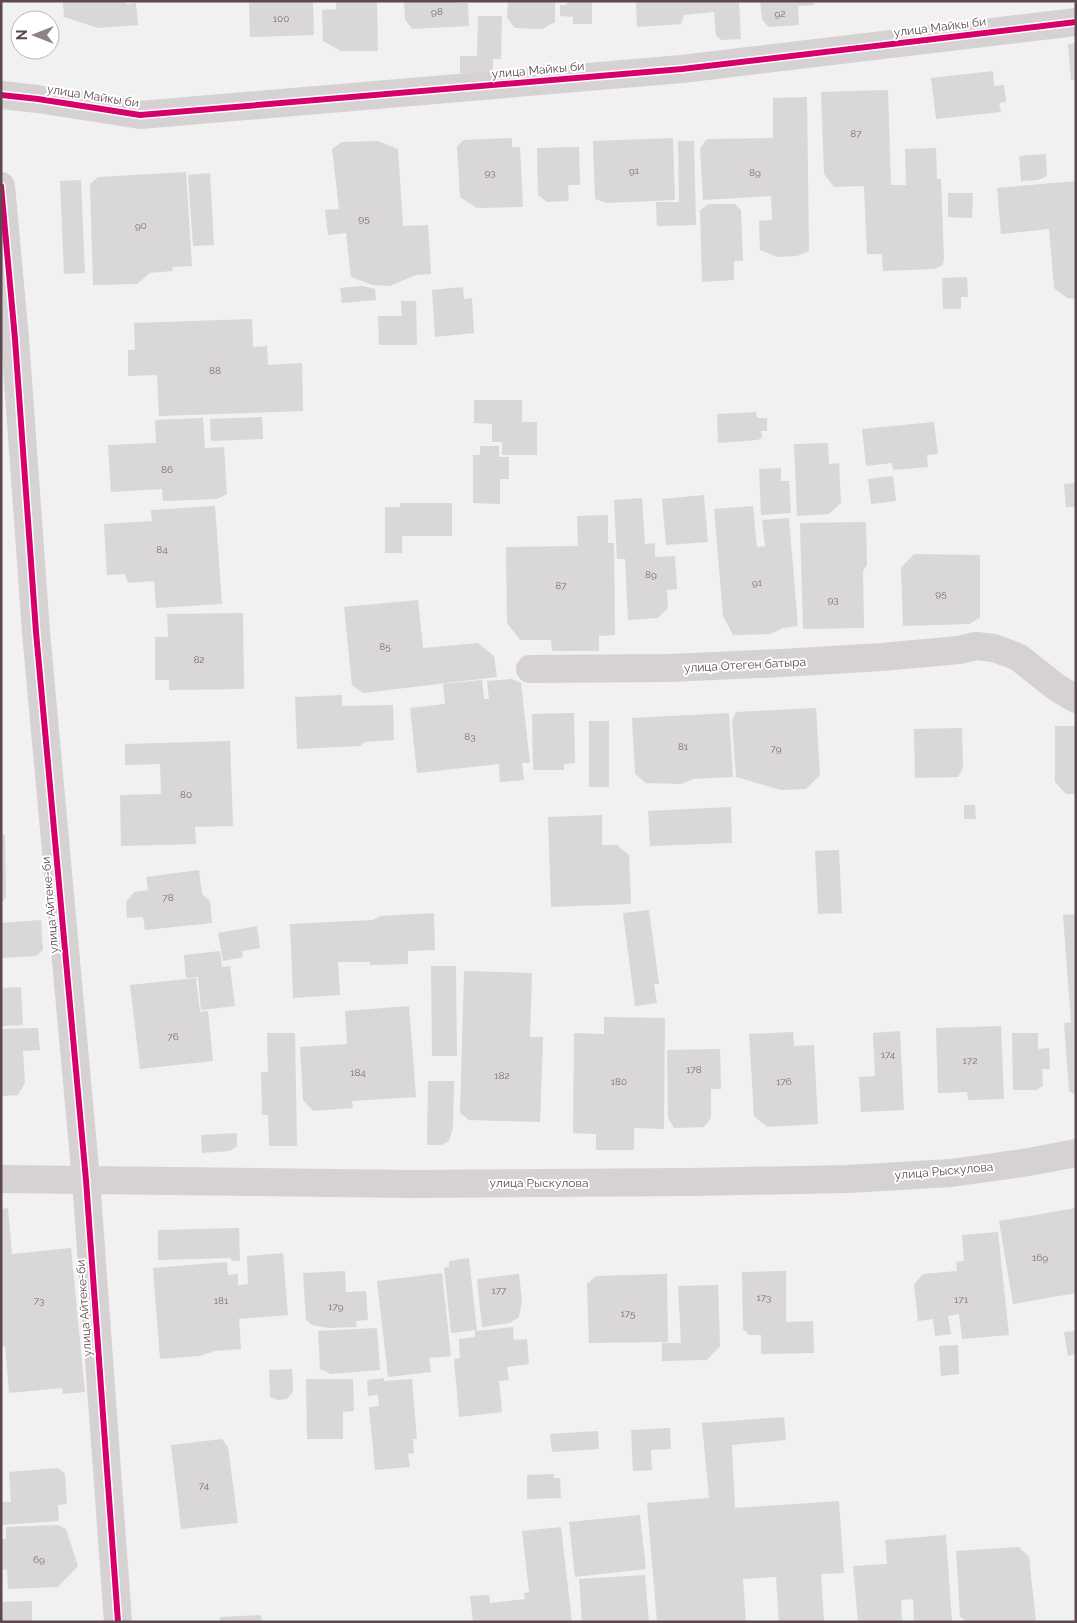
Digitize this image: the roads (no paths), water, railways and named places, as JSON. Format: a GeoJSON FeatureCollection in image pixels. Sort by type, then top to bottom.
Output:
{"type":"FeatureCollection","features":[{"type":"Feature","properties":{"kind":"street","name":"улица Майкы би"},"geometry":{"type":"LineString","coordinates":[[1,95],[140,115],[682,69],[1076,22]]}},
{"type":"Feature","properties":{"kind":"street","name":"улица Айтеке-би"},"geometry":{"type":"LineString","coordinates":[[1,186],[36,632],[86,1180],[118,1622]]}},
{"type":"Feature","properties":{"kind":"street","name":"улица Отеген батыра"},"geometry":{"type":"LineString","coordinates":[[530,669],[669,668],[782,663],[882,657],[959,650],[976,646],[994,648],[1018,657],[1056,687],[1076,699]]}},
{"type":"Feature","properties":{"kind":"street","name":"улица Рыскулова"},"geometry":{"type":"LineString","coordinates":[[1,1179],[421,1184],[848,1179],[951,1172],[1029,1162],[1076,1153]]}}]}
